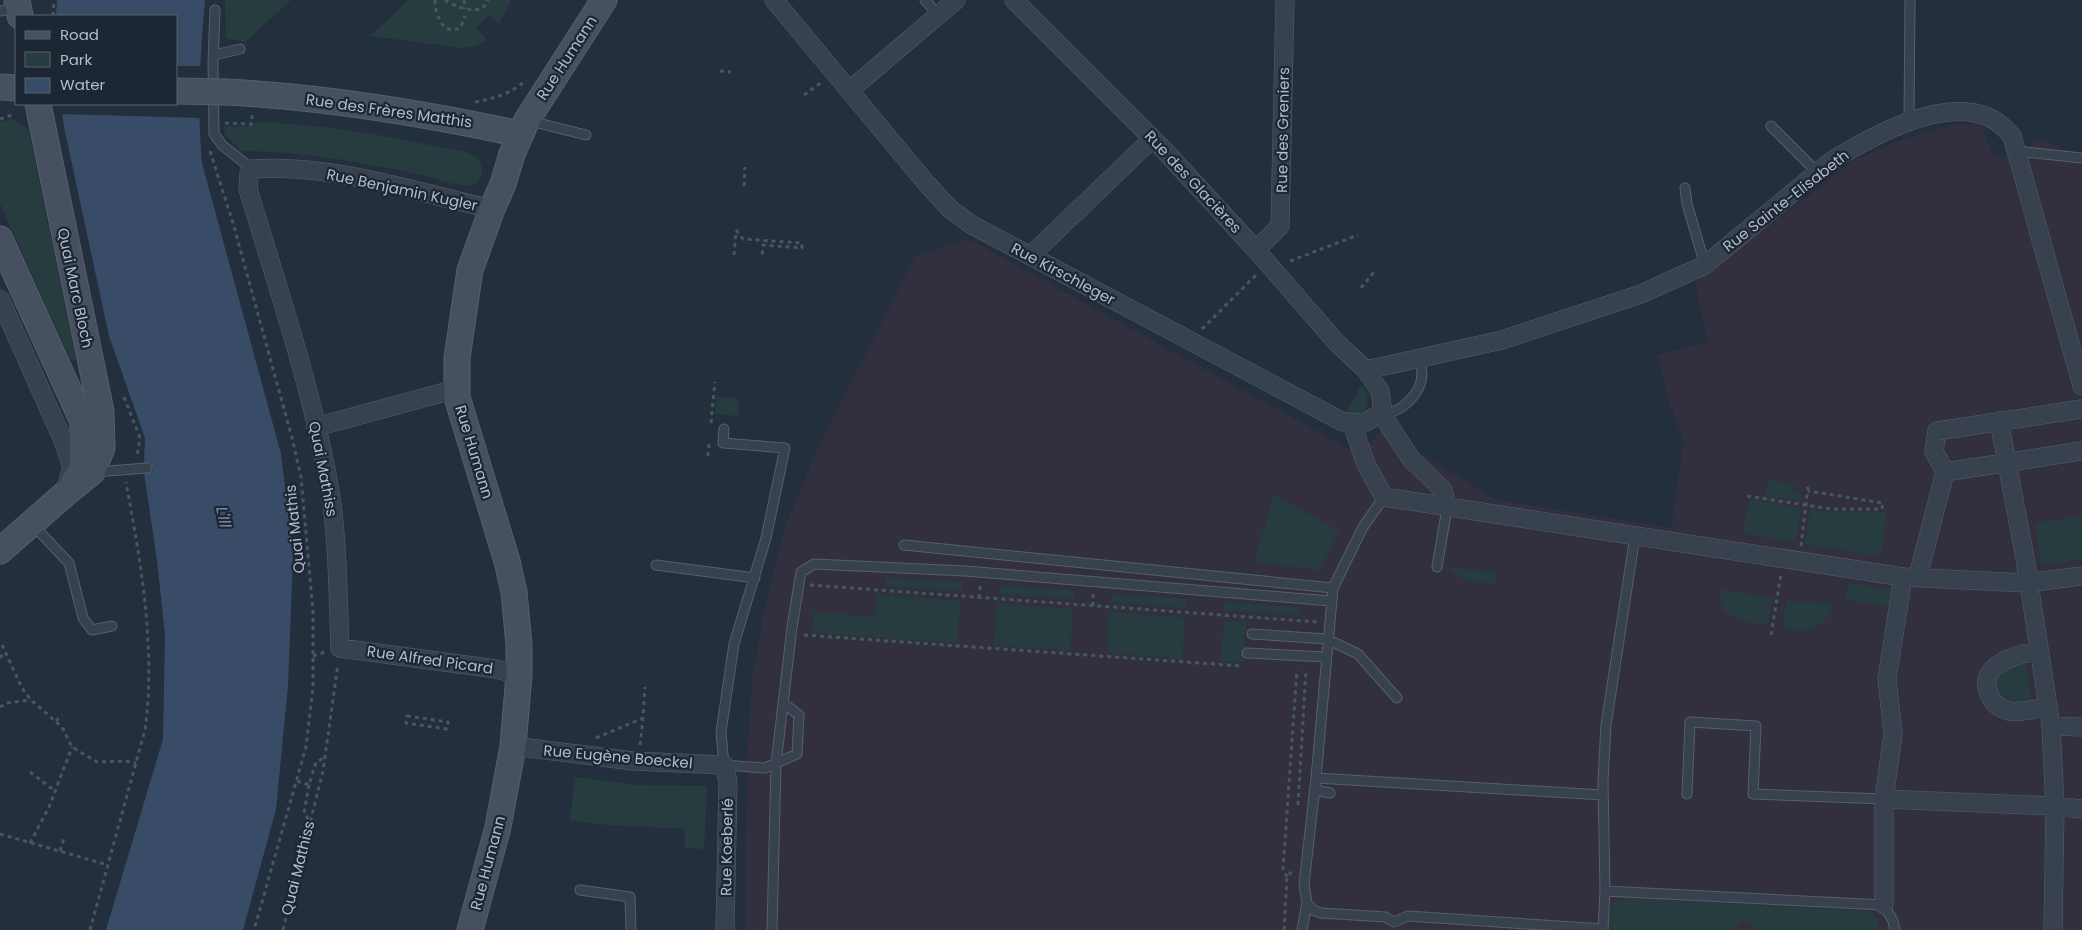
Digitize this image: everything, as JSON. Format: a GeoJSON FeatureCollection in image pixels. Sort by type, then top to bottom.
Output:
{"type":"FeatureCollection","features":[{"type":"Feature","properties":{"kind":"street","name":"Rue Humann"},"geometry":{"type":"LineString","coordinates":[[470,930],[498,827],[513,746],[519,675],[517,616],[507,561],[456,389],[459,336],[470,270],[524,127],[604,0]]}},
{"type":"Feature","properties":{"kind":"street","name":"Rue Kirschleger"},"geometry":{"type":"LineString","coordinates":[[774,0],[927,184],[950,209],[972,226],[1189,342],[1335,418],[1352,424]]}},
{"type":"Feature","properties":{"kind":"street"},"geometry":{"type":"LineString","coordinates":[[850,90],[956,0]]}},
{"type":"Feature","properties":{"kind":"street","name":"Rue des Glacières"},"geometry":{"type":"LineString","coordinates":[[1014,0],[1152,139],[1256,250],[1337,343],[1366,370]]}},
{"type":"Feature","properties":{"kind":"street","name":"Rue des Greniers"},"geometry":{"type":"LineString","coordinates":[[1256,250],[1280,226],[1285,0]]}},
{"type":"Feature","properties":{"kind":"street","name":"Rue des Frères Matthis"},"geometry":{"type":"LineString","coordinates":[[178,91],[226,92],[356,103],[474,123],[524,127]]}},
{"type":"Feature","properties":{"kind":"street","name":"Quai Marc Bloch"},"geometry":{"type":"LineString","coordinates":[[38,105],[101,411],[102,448],[92,472]]}},
{"type":"Feature","properties":{"kind":"street","name":"Rue Sainte-Elisabeth"},"geometry":{"type":"LineString","coordinates":[[1366,370],[1502,340],[1641,294],[1704,265],[1818,173],[1851,149],[1909,123],[1951,112],[1976,113],[1989,117],[2001,124],[2012,136],[2082,386]]}},
{"type":"Feature","properties":{"kind":"street"},"geometry":{"type":"LineString","coordinates":[[1030,256],[1152,139]]}},
{"type":"Feature","properties":{"kind":"street","name":"Rue Benjamin Kugler"},"geometry":{"type":"LineString","coordinates":[[252,169],[295,169],[372,180],[492,208]]}},
{"type":"Feature","properties":{"kind":"street","name":"Quai Mathiss"},"geometry":{"type":"LineString","coordinates":[[252,169],[248,174],[248,189],[284,307],[316,427],[331,499],[335,534],[340,648]]}},
{"type":"Feature","properties":{"kind":"street"},"geometry":{"type":"LineString","coordinates":[[0,239],[83,422],[82,470],[64,494]]}},
{"type":"Feature","properties":{"kind":"street"},"geometry":{"type":"LineString","coordinates":[[0,299],[72,467],[64,494]]}},
{"type":"Feature","properties":{"kind":"street"},"geometry":{"type":"LineString","coordinates":[[1366,370],[1380,391],[1381,413],[1411,459],[1443,490],[1447,508]]}},
{"type":"Feature","properties":{"kind":"street"},"geometry":{"type":"LineString","coordinates":[[316,427],[456,389]]}},
{"type":"Feature","properties":{"kind":"street"},"geometry":{"type":"LineString","coordinates":[[1884,905],[1884,799],[1893,734],[1887,678],[1910,577],[1945,472],[1934,451],[1937,431],[2082,408]]}},
{"type":"Feature","properties":{"kind":"street"},"geometry":{"type":"LineString","coordinates":[[1381,413],[1372,420],[1352,424],[1366,464],[1384,497],[1910,577],[2027,583],[2082,576]]}},
{"type":"Feature","properties":{"kind":"street"},"geometry":{"type":"LineString","coordinates":[[2000,421],[2025,558],[2027,583],[2051,726],[2055,806],[2053,930]]}},
{"type":"Feature","properties":{"kind":"street"},"geometry":{"type":"LineString","coordinates":[[1945,472],[2082,451]]}},
{"type":"Feature","properties":{"kind":"street"},"geometry":{"type":"LineString","coordinates":[[0,551],[64,494],[92,472]]}},
{"type":"Feature","properties":{"kind":"street","name":"Rue Alfred Picard"},"geometry":{"type":"LineString","coordinates":[[340,648],[496,669],[519,675]]}},
{"type":"Feature","properties":{"kind":"street"},"geometry":{"type":"LineString","coordinates":[[2038,651],[2018,653],[2002,661],[1990,672],[1988,690],[1993,701],[2002,709],[2008,711],[2020,712],[2047,707]]}},
{"type":"Feature","properties":{"kind":"street"},"geometry":{"type":"LineString","coordinates":[[2051,726],[2082,726]]}},
{"type":"Feature","properties":{"kind":"street","name":"Rue Eugène Boeckel"},"geometry":{"type":"LineString","coordinates":[[513,746],[638,761],[724,764]]}},
{"type":"Feature","properties":{"kind":"street","name":"Rue Koeberlé"},"geometry":{"type":"LineString","coordinates":[[724,764],[728,782],[725,930]]}},
{"type":"Feature","properties":{"kind":"street"},"geometry":{"type":"LineString","coordinates":[[1884,799],[2055,806],[2082,810]]}},
{"type":"Feature","properties":{"kind":"lane"},"geometry":{"type":"LineString","coordinates":[[925,0],[938,16]]}},
{"type":"Feature","properties":{"kind":"lane"},"geometry":{"type":"LineString","coordinates":[[1909,123],[1910,0]]}},
{"type":"Feature","properties":{"kind":"lane"},"geometry":{"type":"LineString","coordinates":[[215,10],[214,134],[222,145],[252,169]]}},
{"type":"Feature","properties":{"kind":"lane"},"geometry":{"type":"LineString","coordinates":[[214,55],[240,49]]}},
{"type":"Feature","properties":{"kind":"lane"},"geometry":{"type":"LineString","coordinates":[[1771,126],[1818,173]]}},
{"type":"Feature","properties":{"kind":"lane"},"geometry":{"type":"LineString","coordinates":[[524,127],[586,135]]}},
{"type":"Feature","properties":{"kind":"lane"},"geometry":{"type":"LineString","coordinates":[[2016,151],[2082,158]]}},
{"type":"Feature","properties":{"kind":"lane"},"geometry":{"type":"LineString","coordinates":[[1685,188],[1687,204],[1704,265]]}},
{"type":"Feature","properties":{"kind":"lane"},"geometry":{"type":"LineString","coordinates":[[1381,413],[1396,411],[1409,399],[1422,375],[1420,358]]}},
{"type":"Feature","properties":{"kind":"lane"},"geometry":{"type":"LineString","coordinates":[[724,428],[723,443],[785,448],[766,538],[734,644],[721,732],[724,764],[765,768],[797,754],[799,716],[783,703]]}},
{"type":"Feature","properties":{"kind":"lane"},"geometry":{"type":"LineString","coordinates":[[92,472],[147,468]]}},
{"type":"Feature","properties":{"kind":"lane"},"geometry":{"type":"LineString","coordinates":[[1302,930],[1307,903],[1304,884],[1315,790],[1330,601],[1333,588],[1363,527],[1384,497]]}},
{"type":"Feature","properties":{"kind":"lane"},"geometry":{"type":"LineString","coordinates":[[1437,567],[1447,508]]}},
{"type":"Feature","properties":{"kind":"lane"},"geometry":{"type":"LineString","coordinates":[[31,523],[69,563],[83,618],[92,630],[112,626]]}},
{"type":"Feature","properties":{"kind":"lane"},"geometry":{"type":"LineString","coordinates":[[1307,903],[1313,910],[1321,913],[1385,917],[1394,926],[1408,916],[1603,930],[1605,891],[1603,794],[1606,725],[1635,536]]}},
{"type":"Feature","properties":{"kind":"lane"},"geometry":{"type":"LineString","coordinates":[[904,545],[1333,588]]}},
{"type":"Feature","properties":{"kind":"lane"},"geometry":{"type":"LineString","coordinates":[[1069,580],[1070,562]]}},
{"type":"Feature","properties":{"kind":"lane"},"geometry":{"type":"LineString","coordinates":[[772,930],[776,764],[783,703],[801,572],[814,564],[964,571],[1330,601]]}},
{"type":"Feature","properties":{"kind":"lane"},"geometry":{"type":"LineString","coordinates":[[656,565],[755,578]]}},
{"type":"Feature","properties":{"kind":"lane"},"geometry":{"type":"LineString","coordinates":[[1252,634],[1328,638],[1358,654],[1397,698]]}},
{"type":"Feature","properties":{"kind":"lane"},"geometry":{"type":"LineString","coordinates":[[1247,653],[1307,656],[1326,654]]}},
{"type":"Feature","properties":{"kind":"lane"},"geometry":{"type":"LineString","coordinates":[[1687,794],[1690,722],[1756,726],[1753,794],[1884,799]]}},
{"type":"Feature","properties":{"kind":"lane"},"geometry":{"type":"LineString","coordinates":[[1316,778],[1603,794]]}},
{"type":"Feature","properties":{"kind":"lane"},"geometry":{"type":"LineString","coordinates":[[1315,790],[1330,793]]}},
{"type":"Feature","properties":{"kind":"lane"},"geometry":{"type":"LineString","coordinates":[[580,890],[630,897],[631,930]]}},
{"type":"Feature","properties":{"kind":"lane"},"geometry":{"type":"LineString","coordinates":[[1605,891],[1884,905],[1893,921],[1895,930]]}},
{"type":"Feature","properties":{"kind":"path"},"geometry":{"type":"LineString","coordinates":[[53,15],[54,0]]}},
{"type":"Feature","properties":{"kind":"path"},"geometry":{"type":"LineString","coordinates":[[435,0],[437,17],[448,29],[454,30],[462,27],[466,16]]}},
{"type":"Feature","properties":{"kind":"path"},"geometry":{"type":"LineString","coordinates":[[446,0],[465,9],[478,9],[487,3],[488,0]]}},
{"type":"Feature","properties":{"kind":"path"},"geometry":{"type":"LineString","coordinates":[[464,0],[465,9]]}},
{"type":"Feature","properties":{"kind":"path"},"geometry":{"type":"LineString","coordinates":[[720,71],[731,72]]}},
{"type":"Feature","properties":{"kind":"path"},"geometry":{"type":"LineString","coordinates":[[470,104],[504,95],[517,89],[531,76]]}},
{"type":"Feature","properties":{"kind":"path"},"geometry":{"type":"LineString","coordinates":[[0,119],[7,93]]}},
{"type":"Feature","properties":{"kind":"path"},"geometry":{"type":"LineString","coordinates":[[219,123],[252,124]]}},
{"type":"Feature","properties":{"kind":"path","name":"Quai Mathis"},"geometry":{"type":"LineString","coordinates":[[209,148],[233,223],[292,438],[302,486],[314,612],[313,687],[306,747],[254,930]]}},
{"type":"Feature","properties":{"kind":"path"},"geometry":{"type":"LineString","coordinates":[[744,186],[745,167]]}},
{"type":"Feature","properties":{"kind":"path"},"geometry":{"type":"LineString","coordinates":[[734,256],[736,230],[743,239],[802,243],[802,248],[763,245],[762,258]]}},
{"type":"Feature","properties":{"kind":"path"},"geometry":{"type":"LineString","coordinates":[[1189,342],[1255,276],[1271,267],[1358,236]]}},
{"type":"Feature","properties":{"kind":"path"},"geometry":{"type":"LineString","coordinates":[[1361,288],[1374,272]]}},
{"type":"Feature","properties":{"kind":"path"},"geometry":{"type":"LineString","coordinates":[[711,428],[715,382]]}},
{"type":"Feature","properties":{"kind":"path"},"geometry":{"type":"LineString","coordinates":[[124,397],[140,438],[137,469]]}},
{"type":"Feature","properties":{"kind":"path"},"geometry":{"type":"LineString","coordinates":[[708,456],[710,438]]}},
{"type":"Feature","properties":{"kind":"path"},"geometry":{"type":"LineString","coordinates":[[90,930],[145,730],[149,697],[150,668],[147,622],[126,482]]}},
{"type":"Feature","properties":{"kind":"path"},"geometry":{"type":"LineString","coordinates":[[1747,496],[1806,505],[1831,509],[1882,509],[1883,503],[1808,489],[1806,505],[1771,636]]}},
{"type":"Feature","properties":{"kind":"path"},"geometry":{"type":"LineString","coordinates":[[799,585],[1328,623]]}},
{"type":"Feature","properties":{"kind":"path"},"geometry":{"type":"LineString","coordinates":[[1093,599],[1093,606]]}},
{"type":"Feature","properties":{"kind":"path"},"geometry":{"type":"LineString","coordinates":[[1204,608],[1204,614]]}},
{"type":"Feature","properties":{"kind":"path"},"geometry":{"type":"LineString","coordinates":[[1308,637],[1309,621]]}},
{"type":"Feature","properties":{"kind":"path"},"geometry":{"type":"LineString","coordinates":[[791,634],[1248,666]]}},
{"type":"Feature","properties":{"kind":"path"},"geometry":{"type":"LineString","coordinates":[[2,646],[22,688],[31,700],[62,727],[72,747],[97,762],[125,761],[136,763]]}},
{"type":"Feature","properties":{"kind":"path","name":"Quai Mathiss"},"geometry":{"type":"LineString","coordinates":[[283,930],[325,758],[336,691],[340,648]]}},
{"type":"Feature","properties":{"kind":"path"},"geometry":{"type":"LineString","coordinates":[[0,658],[5,651]]}},
{"type":"Feature","properties":{"kind":"path"},"geometry":{"type":"LineString","coordinates":[[1298,809],[1307,656]]}},
{"type":"Feature","properties":{"kind":"path"},"geometry":{"type":"LineString","coordinates":[[1287,669],[1306,670]]}},
{"type":"Feature","properties":{"kind":"path"},"geometry":{"type":"LineString","coordinates":[[1284,930],[1287,877],[1283,869],[1297,670]]}},
{"type":"Feature","properties":{"kind":"path"},"geometry":{"type":"LineString","coordinates":[[638,761],[646,687]]}},
{"type":"Feature","properties":{"kind":"path"},"geometry":{"type":"LineString","coordinates":[[0,707],[7,703],[31,700]]}},
{"type":"Feature","properties":{"kind":"path"},"geometry":{"type":"LineString","coordinates":[[56,721],[62,715]]}},
{"type":"Feature","properties":{"kind":"path"},"geometry":{"type":"LineString","coordinates":[[407,716],[448,722],[447,728],[406,723],[407,716]]}},
{"type":"Feature","properties":{"kind":"path"},"geometry":{"type":"LineString","coordinates":[[564,752],[643,718]]}},
{"type":"Feature","properties":{"kind":"path"},"geometry":{"type":"LineString","coordinates":[[30,843],[40,826],[72,747]]}},
{"type":"Feature","properties":{"kind":"path"},"geometry":{"type":"LineString","coordinates":[[310,822],[304,813],[309,784],[316,762],[325,758]]}},
{"type":"Feature","properties":{"kind":"path"},"geometry":{"type":"LineString","coordinates":[[30,772],[55,791]]}},
{"type":"Feature","properties":{"kind":"path"},"geometry":{"type":"LineString","coordinates":[[297,781],[309,784]]}},
{"type":"Feature","properties":{"kind":"path"},"geometry":{"type":"LineString","coordinates":[[0,834],[108,864]]}},
{"type":"Feature","properties":{"kind":"path"},"geometry":{"type":"LineString","coordinates":[[60,852],[64,838]]}},
{"type":"Feature","properties":{"kind":"path"},"geometry":{"type":"LineString","coordinates":[[1287,877],[1294,869]]}},
{"type":"Feature","properties":{"kind":"shaded area"},"geometry":{"type":"Polygon","coordinates":[[[1957,123],[1981,125],[1994,158],[2018,155],[2036,139],[2082,155],[2082,930],[745,930],[748,746],[752,680],[763,617],[784,530],[820,443],[916,256],[969,239],[1360,455],[1385,426],[1413,449],[1497,500],[1671,528],[1684,441],[1668,399],[1657,355],[1708,342],[1695,282],[1855,160],[1898,141],[1957,123]]]}},
{"type":"Feature","properties":{"kind":"green space"},"geometry":{"type":"Polygon","coordinates":[[[225,0],[291,0],[245,42],[226,38],[225,0]]]}},
{"type":"Feature","properties":{"kind":"green space"},"geometry":{"type":"Polygon","coordinates":[[[409,0],[511,0],[499,24],[490,15],[476,28],[487,40],[476,46],[462,48],[370,36],[409,0]]]}},
{"type":"Feature","properties":{"kind":"green space"},"geometry":{"type":"Polygon","coordinates":[[[11,119],[28,128],[76,358],[74,361],[70,359],[0,204],[0,122],[11,119]]]}},
{"type":"Feature","properties":{"kind":"green space"},"geometry":{"type":"Polygon","coordinates":[[[255,122],[345,130],[460,150],[478,159],[482,173],[477,183],[465,186],[458,185],[422,175],[355,162],[287,153],[242,151],[225,135],[223,126],[255,126],[255,122]]]}},
{"type":"Feature","properties":{"kind":"green space"},"geometry":{"type":"Polygon","coordinates":[[[1362,384],[1366,392],[1367,406],[1362,412],[1357,414],[1345,414],[1362,384]]]}},
{"type":"Feature","properties":{"kind":"green space"},"geometry":{"type":"Polygon","coordinates":[[[717,397],[737,398],[739,401],[738,416],[715,414],[717,397]]]}},
{"type":"Feature","properties":{"kind":"green space"},"geometry":{"type":"Polygon","coordinates":[[[1768,479],[1795,485],[1793,492],[1802,494],[1801,501],[1765,496],[1768,479]]]}},
{"type":"Feature","properties":{"kind":"green space"},"geometry":{"type":"Polygon","coordinates":[[[1274,494],[1339,531],[1320,570],[1254,562],[1274,494]]]}},
{"type":"Feature","properties":{"kind":"green space"},"geometry":{"type":"Polygon","coordinates":[[[1749,499],[1801,508],[1796,542],[1743,534],[1749,499]]]}},
{"type":"Feature","properties":{"kind":"green space"},"geometry":{"type":"Polygon","coordinates":[[[1810,509],[1887,512],[1881,557],[1805,544],[1810,509]]]}},
{"type":"Feature","properties":{"kind":"green space"},"geometry":{"type":"Polygon","coordinates":[[[2082,516],[2082,560],[2042,565],[2035,523],[2082,516]]]}},
{"type":"Feature","properties":{"kind":"green space"},"geometry":{"type":"Polygon","coordinates":[[[1449,567],[1496,572],[1495,584],[1464,579],[1449,567]]]}},
{"type":"Feature","properties":{"kind":"green space"},"geometry":{"type":"Polygon","coordinates":[[[886,577],[962,583],[962,591],[886,586],[886,577]]]}},
{"type":"Feature","properties":{"kind":"green space"},"geometry":{"type":"Polygon","coordinates":[[[1848,583],[1893,590],[1891,607],[1845,600],[1848,583]]]}},
{"type":"Feature","properties":{"kind":"green space"},"geometry":{"type":"Polygon","coordinates":[[[999,585],[1074,590],[1074,599],[999,594],[999,585]]]}},
{"type":"Feature","properties":{"kind":"green space"},"geometry":{"type":"Polygon","coordinates":[[[1721,589],[1773,599],[1768,622],[1754,623],[1730,615],[1723,608],[1720,596],[1721,589]]]}},
{"type":"Feature","properties":{"kind":"green space"},"geometry":{"type":"Polygon","coordinates":[[[1112,594],[1186,599],[1186,608],[1111,602],[1112,594]]]}},
{"type":"Feature","properties":{"kind":"green space"},"geometry":{"type":"Polygon","coordinates":[[[880,595],[960,601],[957,643],[812,633],[814,612],[875,617],[876,598],[880,595]]]}},
{"type":"Feature","properties":{"kind":"green space"},"geometry":{"type":"Polygon","coordinates":[[[1787,601],[1832,604],[1826,619],[1820,624],[1805,631],[1797,631],[1782,625],[1787,601]]]}},
{"type":"Feature","properties":{"kind":"green space"},"geometry":{"type":"Polygon","coordinates":[[[1224,602],[1300,607],[1300,615],[1223,610],[1224,602]]]}},
{"type":"Feature","properties":{"kind":"green space"},"geometry":{"type":"Polygon","coordinates":[[[997,603],[1073,609],[1070,651],[994,645],[997,603]]]}},
{"type":"Feature","properties":{"kind":"green space"},"geometry":{"type":"Polygon","coordinates":[[[1109,612],[1185,618],[1182,659],[1107,653],[1109,612]]]}},
{"type":"Feature","properties":{"kind":"green space"},"geometry":{"type":"Polygon","coordinates":[[[1224,621],[1246,622],[1244,662],[1221,661],[1224,621]]]}},
{"type":"Feature","properties":{"kind":"green space"},"geometry":{"type":"Polygon","coordinates":[[[2025,660],[2032,704],[2018,704],[2007,701],[1999,694],[1996,680],[2006,667],[2025,660]]]}},
{"type":"Feature","properties":{"kind":"green space"},"geometry":{"type":"Polygon","coordinates":[[[575,777],[639,785],[707,786],[704,849],[685,848],[685,829],[606,825],[570,820],[575,777]]]}},
{"type":"Feature","properties":{"kind":"green space"},"geometry":{"type":"Polygon","coordinates":[[[1625,898],[1868,911],[1876,919],[1878,930],[1757,930],[1756,927],[1745,921],[1736,930],[1610,930],[1611,906],[1625,898]]]}},
{"type":"Feature","properties":{"kind":"water","name":"L'Ill"},"geometry":{"type":"Polygon","coordinates":[[[57,0],[205,0],[200,82],[202,163],[281,454],[293,556],[288,686],[276,809],[243,930],[106,930],[163,739],[165,635],[157,560],[144,473],[153,471],[151,463],[144,463],[145,438],[109,336],[64,127],[61,105],[178,105],[178,15],[56,15],[57,0]]]}},
{"type":"Feature","properties":{"kind":"pier"},"geometry":{"type":"Polygon","coordinates":[[[178,66],[203,66],[202,118],[60,114],[59,105],[178,105],[178,66]]]}}]}
